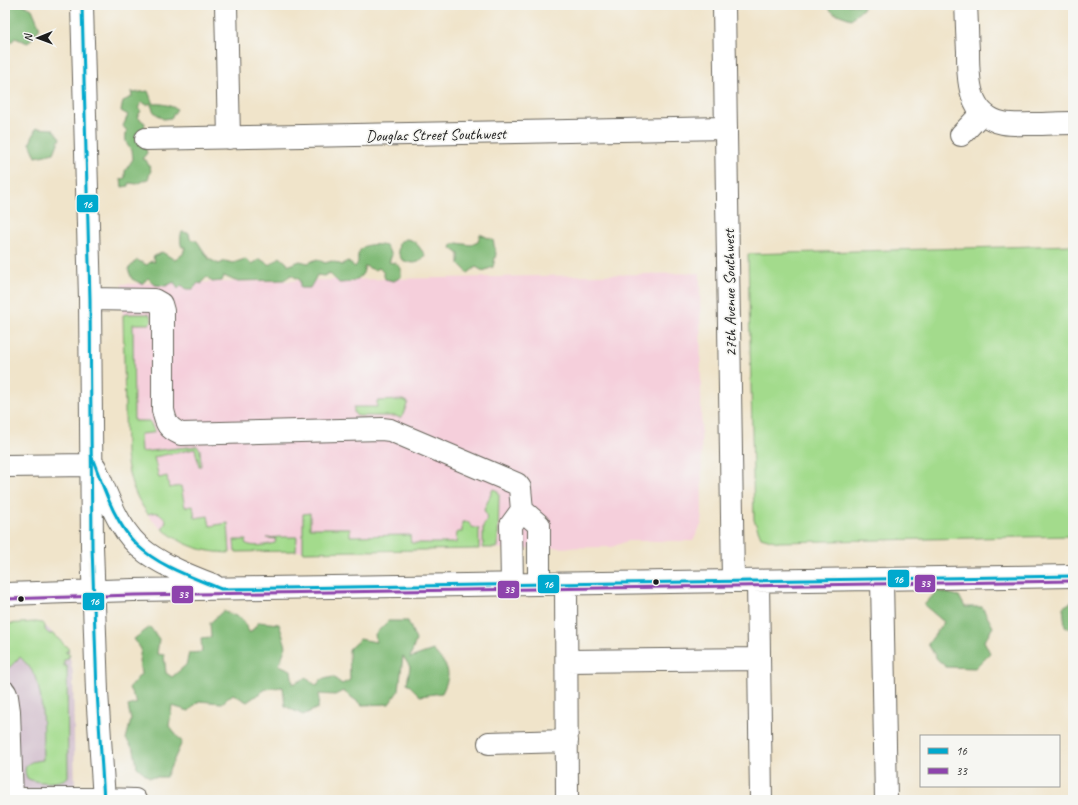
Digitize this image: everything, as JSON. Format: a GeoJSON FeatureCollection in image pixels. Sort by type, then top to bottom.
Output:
{"type":"FeatureCollection","features":[{"type":"Feature","properties":{"kind":"street"},"geometry":{"type":"LineString","coordinates":[[82,5],[90,299],[91,460],[94,591],[97,692],[104,799]]}},
{"type":"Feature","properties":{"kind":"street"},"geometry":{"type":"LineString","coordinates":[[226,5],[229,138]]}},
{"type":"Feature","properties":{"kind":"street","name":"27th Avenue Southwest"},"geometry":{"type":"LineString","coordinates":[[724,5],[733,581]]}},
{"type":"Feature","properties":{"kind":"street"},"geometry":{"type":"LineString","coordinates":[[966,5],[968,80],[976,103],[982,113],[1002,123],[1073,123]]}},
{"type":"Feature","properties":{"kind":"street"},"geometry":{"type":"LineString","coordinates":[[961,135],[982,113]]}},
{"type":"Feature","properties":{"kind":"street","name":"Douglas Street Southwest"},"geometry":{"type":"LineString","coordinates":[[146,140],[726,128]]}},
{"type":"Feature","properties":{"kind":"street"},"geometry":{"type":"LineString","coordinates":[[90,299],[154,300],[161,304],[163,311],[163,410],[166,422],[172,430],[181,434],[390,430],[517,484],[520,488],[522,510],[511,525],[512,584]]}},
{"type":"Feature","properties":{"kind":"street"},"geometry":{"type":"LineString","coordinates":[[5,466],[91,460]]}},
{"type":"Feature","properties":{"kind":"street"},"geometry":{"type":"LineString","coordinates":[[91,460],[118,519],[138,546],[146,553],[166,565],[222,589]]}},
{"type":"Feature","properties":{"kind":"street"},"geometry":{"type":"LineString","coordinates":[[522,510],[539,525],[540,584]]}},
{"type":"Feature","properties":{"kind":"street"},"geometry":{"type":"LineString","coordinates":[[5,594],[94,591],[1073,576]]}},
{"type":"Feature","properties":{"kind":"street"},"geometry":{"type":"LineString","coordinates":[[882,579],[886,800]]}},
{"type":"Feature","properties":{"kind":"street"},"geometry":{"type":"LineString","coordinates":[[758,581],[761,800]]}},
{"type":"Feature","properties":{"kind":"street"},"geometry":{"type":"LineString","coordinates":[[566,584],[567,800]]}},
{"type":"Feature","properties":{"kind":"street"},"geometry":{"type":"LineString","coordinates":[[567,661],[759,659]]}},
{"type":"Feature","properties":{"kind":"street"},"geometry":{"type":"LineString","coordinates":[[5,692],[9,711],[12,799],[135,800]]}},
{"type":"Feature","properties":{"kind":"street"},"geometry":{"type":"LineString","coordinates":[[489,742],[567,741]]}},
{"type":"Feature","properties":{"kind":"shaded area"},"geometry":{"type":"Polygon","coordinates":[[[700,273],[702,523],[693,541],[627,541],[612,547],[215,552],[186,544],[157,525],[140,504],[135,493],[128,472],[126,456],[122,284],[700,273]]]}},
{"type":"Feature","properties":{"kind":"shaded area"},"geometry":{"type":"Polygon","coordinates":[[[42,623],[68,648],[73,674],[75,800],[5,800],[5,624],[42,623]]]}},
{"type":"Feature","properties":{"kind":"green space"},"geometry":{"type":"Polygon","coordinates":[[[5,5],[24,5],[32,9],[40,28],[28,43],[15,38],[5,49],[5,5]]]}},
{"type":"Feature","properties":{"kind":"green space"},"geometry":{"type":"Polygon","coordinates":[[[829,5],[863,5],[863,9],[851,19],[834,13],[829,9],[829,5]]]}},
{"type":"Feature","properties":{"kind":"green space"},"geometry":{"type":"Polygon","coordinates":[[[131,91],[133,93],[148,91],[153,104],[171,106],[177,109],[171,118],[163,119],[154,112],[150,103],[147,105],[142,102],[138,108],[141,111],[137,117],[145,123],[144,138],[147,153],[142,159],[146,160],[151,170],[148,179],[137,184],[129,183],[129,186],[122,187],[121,179],[125,178],[125,171],[133,159],[132,150],[126,142],[127,131],[123,126],[128,115],[121,111],[123,101],[132,97],[131,91]]]}},
{"type":"Feature","properties":{"kind":"green space"},"geometry":{"type":"Polygon","coordinates":[[[36,128],[53,129],[60,138],[54,153],[36,157],[30,143],[36,128]]]}},
{"type":"Feature","properties":{"kind":"green space"},"geometry":{"type":"Polygon","coordinates":[[[182,232],[189,233],[190,239],[197,241],[209,259],[219,264],[225,261],[233,263],[245,259],[252,264],[260,259],[270,265],[280,257],[289,265],[300,261],[308,263],[317,259],[325,263],[332,261],[342,265],[347,261],[355,267],[358,262],[358,255],[362,248],[370,245],[386,246],[392,255],[389,262],[395,263],[401,268],[401,277],[394,281],[385,279],[383,272],[379,268],[374,270],[365,266],[361,276],[356,280],[339,283],[329,273],[324,276],[317,275],[310,288],[300,288],[300,280],[291,275],[284,280],[235,281],[224,276],[222,281],[212,282],[207,277],[202,284],[198,283],[193,289],[185,289],[182,285],[178,289],[174,282],[166,286],[155,285],[148,278],[142,284],[132,279],[128,269],[137,260],[147,265],[151,261],[155,262],[153,257],[162,252],[175,260],[183,254],[185,247],[182,247],[181,244],[182,232]]]}},
{"type":"Feature","properties":{"kind":"green space"},"geometry":{"type":"Polygon","coordinates":[[[480,234],[493,240],[496,254],[493,267],[483,271],[476,267],[468,273],[459,264],[459,254],[451,248],[452,245],[457,243],[471,245],[478,242],[480,234]]]}},
{"type":"Feature","properties":{"kind":"green space"},"geometry":{"type":"Polygon","coordinates":[[[406,239],[415,242],[425,255],[420,261],[413,263],[402,260],[398,252],[399,242],[406,239]]]}},
{"type":"Feature","properties":{"kind":"green space"},"geometry":{"type":"Polygon","coordinates":[[[1073,245],[1073,536],[778,542],[761,537],[754,520],[748,254],[1073,245]]]}},
{"type":"Feature","properties":{"kind":"green space"},"geometry":{"type":"Polygon","coordinates":[[[148,314],[151,316],[152,321],[149,324],[133,324],[134,421],[149,421],[155,431],[152,433],[140,434],[141,452],[197,446],[200,449],[201,466],[199,466],[195,449],[154,457],[159,478],[167,476],[169,488],[181,486],[185,507],[193,506],[195,518],[208,516],[210,526],[228,523],[230,553],[210,551],[194,547],[170,535],[162,529],[166,520],[160,514],[148,514],[136,494],[126,456],[123,315],[148,314]]]}},
{"type":"Feature","properties":{"kind":"green space"},"geometry":{"type":"Polygon","coordinates":[[[403,400],[408,402],[402,417],[400,418],[396,416],[359,416],[354,413],[354,407],[377,407],[377,401],[403,400]]]}},
{"type":"Feature","properties":{"kind":"green space"},"geometry":{"type":"Polygon","coordinates":[[[493,489],[498,491],[499,495],[498,546],[497,548],[483,548],[483,526],[486,523],[486,514],[484,510],[493,489]]]}},
{"type":"Feature","properties":{"kind":"green space"},"geometry":{"type":"Polygon","coordinates":[[[310,513],[310,528],[350,528],[350,536],[410,535],[411,543],[456,543],[457,532],[462,532],[462,522],[468,522],[472,527],[479,529],[479,549],[303,552],[303,514],[310,513]]]}},
{"type":"Feature","properties":{"kind":"green space"},"geometry":{"type":"Polygon","coordinates":[[[297,537],[296,551],[235,552],[234,540],[246,540],[245,543],[248,545],[259,546],[275,543],[276,539],[267,538],[297,537]]]}},
{"type":"Feature","properties":{"kind":"green space"},"geometry":{"type":"Polygon","coordinates":[[[937,591],[959,596],[965,607],[982,607],[993,627],[984,641],[990,653],[975,668],[946,667],[937,659],[928,644],[944,622],[924,605],[937,591]]]}},
{"type":"Feature","properties":{"kind":"green space"},"geometry":{"type":"Polygon","coordinates":[[[1073,601],[1073,631],[1065,626],[1063,607],[1073,601]]]}},
{"type":"Feature","properties":{"kind":"green space"},"geometry":{"type":"Polygon","coordinates":[[[223,611],[241,618],[250,633],[259,622],[279,624],[286,646],[279,665],[291,670],[293,684],[306,678],[317,686],[320,680],[333,677],[342,684],[350,680],[349,649],[360,639],[376,642],[375,634],[388,621],[408,621],[416,640],[410,658],[433,650],[445,665],[447,670],[448,674],[445,686],[442,693],[420,696],[407,683],[410,667],[403,656],[399,690],[389,704],[362,705],[343,691],[335,695],[319,694],[318,708],[303,715],[285,706],[283,687],[266,689],[247,702],[233,694],[222,703],[199,701],[189,711],[172,706],[169,726],[182,742],[166,777],[149,777],[137,767],[134,750],[126,739],[131,720],[128,706],[137,703],[129,688],[141,674],[139,661],[141,649],[134,639],[150,627],[159,639],[157,654],[164,655],[166,673],[172,677],[186,665],[189,653],[202,652],[201,638],[211,637],[210,623],[223,611]]]}},
{"type":"Feature","properties":{"kind":"green space"},"geometry":{"type":"Polygon","coordinates":[[[42,623],[45,626],[45,630],[49,634],[53,634],[68,648],[69,651],[66,651],[66,653],[69,653],[70,656],[68,656],[68,659],[64,660],[64,666],[67,666],[68,777],[56,782],[38,782],[27,778],[25,773],[26,766],[31,762],[43,760],[42,707],[40,696],[34,674],[29,666],[20,657],[10,667],[5,666],[5,624],[42,623]]]}},
{"type":"Feature","properties":{"kind":"transit line","name":"16"},"geometry":{"type":"LineString","coordinates":[[82,5],[90,299],[92,546],[97,692],[104,800]]}},
{"type":"Feature","properties":{"kind":"transit line","name":"16"},"geometry":{"type":"LineString","coordinates":[[91,455],[115,514],[121,525],[137,545],[146,553],[166,565],[188,576],[221,589],[1073,576]]}},
{"type":"Feature","properties":{"kind":"transit line","name":"33"},"geometry":{"type":"LineString","coordinates":[[5,599],[134,595],[1073,581]]}}]}
